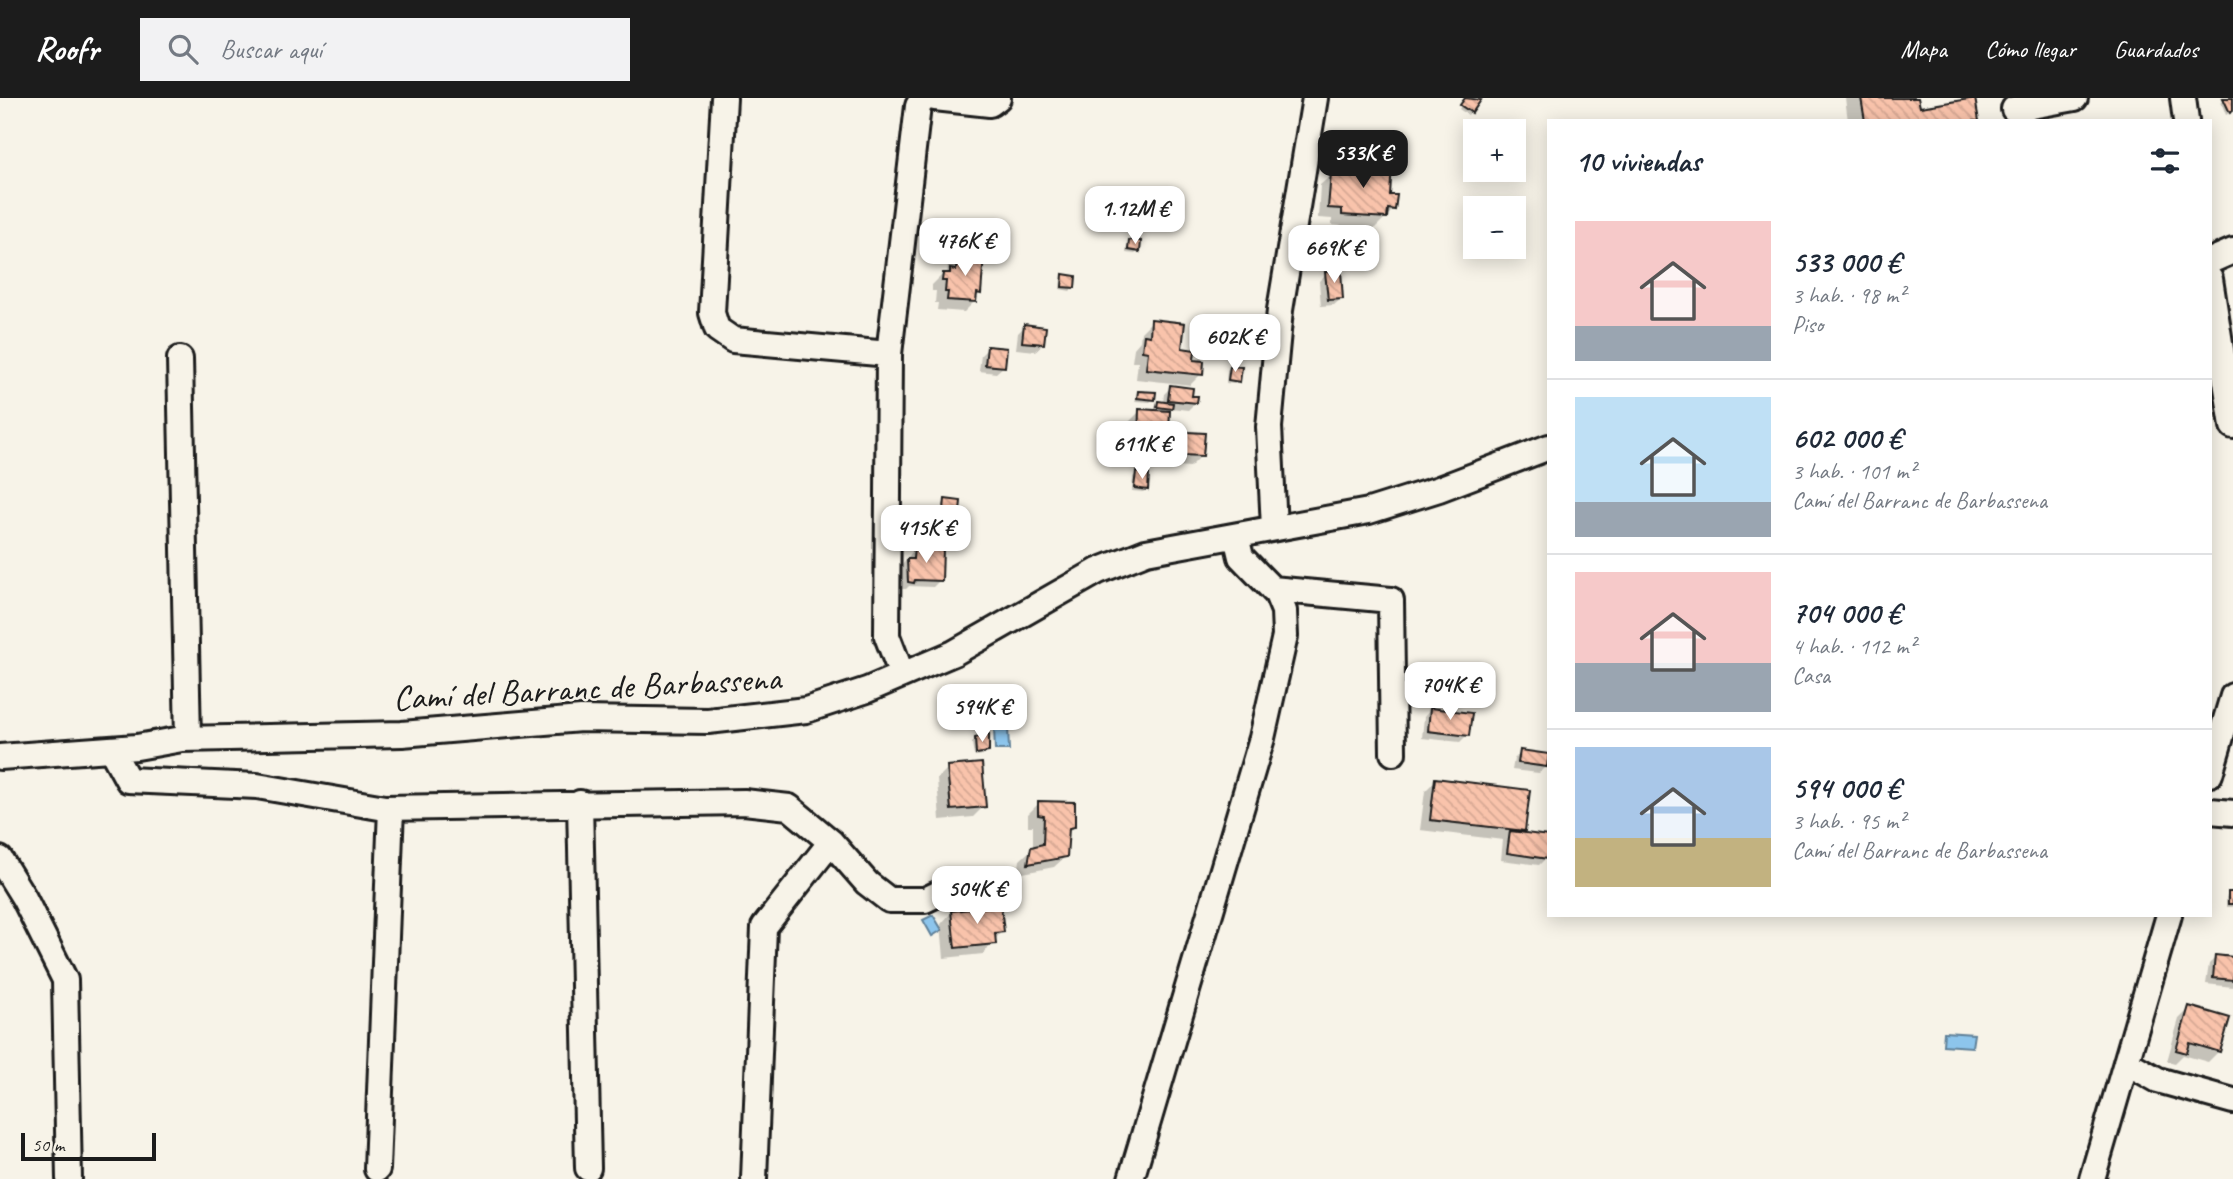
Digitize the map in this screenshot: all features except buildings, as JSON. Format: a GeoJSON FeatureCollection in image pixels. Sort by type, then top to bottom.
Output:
{"type":"FeatureCollection","features":[{"type":"Feature","properties":{"kind":"street"},"geometry":{"type":"LineString","coordinates":[[723,98],[712,313],[717,329],[733,340],[889,354]]}},
{"type":"Feature","properties":{"kind":"street"},"geometry":{"type":"LineString","coordinates":[[902,675],[887,636],[889,354],[918,106],[924,98]]}},
{"type":"Feature","properties":{"kind":"street"},"geometry":{"type":"LineString","coordinates":[[935,98],[990,104],[998,98]]}},
{"type":"Feature","properties":{"kind":"street"},"geometry":{"type":"LineString","coordinates":[[1274,528],[1269,427],[1280,310],[1315,98]]}},
{"type":"Feature","properties":{"kind":"street"},"geometry":{"type":"LineString","coordinates":[[2014,108],[2075,98]]}},
{"type":"Feature","properties":{"kind":"street"},"geometry":{"type":"LineString","coordinates":[[2183,98],[2186,119]]}},
{"type":"Feature","properties":{"kind":"street"},"geometry":{"type":"LineString","coordinates":[[2212,260],[2233,251]]}},
{"type":"Feature","properties":{"kind":"street"},"geometry":{"type":"LineString","coordinates":[[2212,292],[2233,426]]}},
{"type":"Feature","properties":{"kind":"street"},"geometry":{"type":"LineString","coordinates":[[180,359],[188,739]]}},
{"type":"Feature","properties":{"kind":"street","name":"Camí del Barranc de Barbassena"},"geometry":{"type":"LineString","coordinates":[[0,757],[188,739],[402,734],[581,719],[708,722],[807,710],[867,690],[954,653],[1098,571],[1146,552],[1369,511],[1547,448]]}},
{"type":"Feature","properties":{"kind":"street"},"geometry":{"type":"LineString","coordinates":[[1131,1179],[1262,738],[1285,636],[1284,611],[1277,594],[1241,557],[1236,536]]}},
{"type":"Feature","properties":{"kind":"street"},"geometry":{"type":"LineString","coordinates":[[1272,589],[1391,600],[1393,753]]}},
{"type":"Feature","properties":{"kind":"street"},"geometry":{"type":"LineString","coordinates":[[2212,767],[2233,696]]}},
{"type":"Feature","properties":{"kind":"street"},"geometry":{"type":"LineString","coordinates":[[111,748],[128,780],[257,786],[391,808],[744,802],[789,807],[831,842],[867,883],[889,900],[925,900],[950,888]]}},
{"type":"Feature","properties":{"kind":"street"},"geometry":{"type":"LineString","coordinates":[[580,803],[587,1168]]}},
{"type":"Feature","properties":{"kind":"street"},"geometry":{"type":"LineString","coordinates":[[377,1169],[391,808]]}},
{"type":"Feature","properties":{"kind":"street"},"geometry":{"type":"LineString","coordinates":[[2212,811],[2233,813]]}},
{"type":"Feature","properties":{"kind":"street"},"geometry":{"type":"LineString","coordinates":[[754,1179],[764,927],[831,842]]}},
{"type":"Feature","properties":{"kind":"street"},"geometry":{"type":"LineString","coordinates":[[0,859],[24,898],[65,980],[69,1179]]}},
{"type":"Feature","properties":{"kind":"street"},"geometry":{"type":"LineString","coordinates":[[2092,1179],[2168,917]]}},
{"type":"Feature","properties":{"kind":"street"},"geometry":{"type":"LineString","coordinates":[[2126,1062],[2158,1080],[2233,1101]]}},
{"type":"Feature","properties":{"kind":"water"},"geometry":{"type":"Polygon","coordinates":[[[1008,727],[1009,750],[995,750],[994,728],[1008,727]]]}},
{"type":"Feature","properties":{"kind":"water"},"geometry":{"type":"Polygon","coordinates":[[[933,915],[942,930],[932,936],[923,920],[933,915]]]}},
{"type":"Feature","properties":{"kind":"water"},"geometry":{"type":"Polygon","coordinates":[[[1944,1032],[1974,1034],[1972,1047],[1943,1045],[1944,1032]]]}}]}
